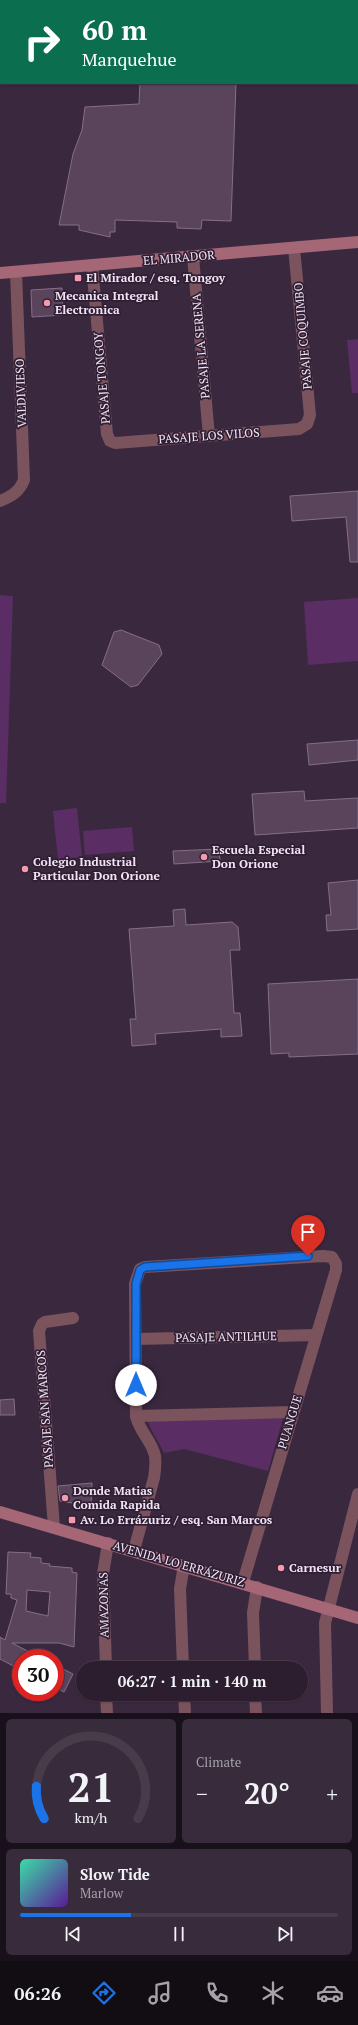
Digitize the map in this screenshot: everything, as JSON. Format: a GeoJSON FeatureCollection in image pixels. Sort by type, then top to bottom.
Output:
{"type":"FeatureCollection","features":[{"type":"Feature","properties":{"kind":"main road","name":"EL MIRADOR"},"geometry":{"type":"LineString","coordinates":[[0,273],[358,242]]}},
{"type":"Feature","properties":{"kind":"main road","name":"AVENIDA LO ERRÁZURIZ"},"geometry":{"type":"LineString","coordinates":[[0,1512],[243,1582],[358,1618]]}},
{"type":"Feature","properties":{"kind":"street","name":"PASAJE COQUIMBO"},"geometry":{"type":"LineString","coordinates":[[294,248],[310,415],[307,424]]}},
{"type":"Feature","properties":{"kind":"street","name":"PASAJE LA SERENA"},"geometry":{"type":"LineString","coordinates":[[193,257],[209,436]]}},
{"type":"Feature","properties":{"kind":"street","name":"PASAJE TONGOY"},"geometry":{"type":"LineString","coordinates":[[92,265],[107,434],[110,441]]}},
{"type":"Feature","properties":{"kind":"street","name":"VALDIVIESO"},"geometry":{"type":"LineString","coordinates":[[0,500],[11,497],[20,490],[24,480],[16,272]]}},
{"type":"Feature","properties":{"kind":"street","name":"PASAJE LOS VILOS"},"geometry":{"type":"LineString","coordinates":[[110,441],[115,443],[299,429],[307,424]]}},
{"type":"Feature","properties":{"kind":"street","name":"PUANGUE"},"geometry":{"type":"LineString","coordinates":[[136,1339],[137,1274],[145,1267],[323,1256],[332,1257],[335,1261],[336,1270],[243,1582]]}},
{"type":"Feature","properties":{"kind":"street","name":"PASAJE SAN MARCOS"},"geometry":{"type":"LineString","coordinates":[[54,1527],[39,1331],[42,1324],[45,1322],[73,1318]]}},
{"type":"Feature","properties":{"kind":"street","name":"PASAJE ANTILHUE"},"geometry":{"type":"LineString","coordinates":[[136,1339],[316,1335]]}},
{"type":"Feature","properties":{"kind":"street"},"geometry":{"type":"LineString","coordinates":[[134,1550],[154,1478],[155,1466],[155,1456],[138,1424],[136,1416],[136,1339]]}},
{"type":"Feature","properties":{"kind":"street"},"geometry":{"type":"LineString","coordinates":[[136,1416],[293,1412]]}},
{"type":"Feature","properties":{"kind":"street"},"geometry":{"type":"LineString","coordinates":[[326,1713],[325,1632],[328,1608],[355,1514],[358,1494]]}},
{"type":"Feature","properties":{"kind":"street","name":"AMAZONAS"},"geometry":{"type":"LineString","coordinates":[[106,1661],[103,1574],[108,1543]]}},
{"type":"Feature","properties":{"kind":"street"},"geometry":{"type":"LineString","coordinates":[[183,1661],[180,1589],[184,1565]]}},
{"type":"Feature","properties":{"kind":"street"},"geometry":{"type":"LineString","coordinates":[[255,1661],[253,1613],[258,1587]]}},
{"type":"Feature","properties":{"kind":"street"},"geometry":{"type":"LineString","coordinates":[[106,1701],[107,1713]]}},
{"type":"Feature","properties":{"kind":"street"},"geometry":{"type":"LineString","coordinates":[[184,1701],[185,1713]]}},
{"type":"Feature","properties":{"kind":"street"},"geometry":{"type":"LineString","coordinates":[[255,1701],[256,1713]]}},
{"type":"Feature","properties":{"kind":"shaded area"},"geometry":{"type":"Polygon","coordinates":[[[358,339],[358,393],[352,393],[347,340],[358,339]]]}},
{"type":"Feature","properties":{"kind":"shaded area"},"geometry":{"type":"Polygon","coordinates":[[[0,595],[13,596],[6,803],[0,803],[0,595]]]}},
{"type":"Feature","properties":{"kind":"shaded area"},"geometry":{"type":"Polygon","coordinates":[[[358,598],[358,661],[308,665],[304,602],[358,598]]]}},
{"type":"Feature","properties":{"kind":"shaded area"},"geometry":{"type":"Polygon","coordinates":[[[77,808],[82,857],[58,859],[53,811],[77,808]]]}},
{"type":"Feature","properties":{"kind":"shaded area"},"geometry":{"type":"Polygon","coordinates":[[[132,827],[134,851],[85,855],[83,831],[132,827]]]}},
{"type":"Feature","properties":{"kind":"shaded area"},"geometry":{"type":"Polygon","coordinates":[[[283,1418],[268,1471],[184,1449],[164,1453],[147,1419],[283,1418]]]}},
{"type":"Feature","properties":{"kind":"building"},"geometry":{"type":"Polygon","coordinates":[[[140,84],[236,84],[231,221],[202,220],[201,229],[177,228],[177,222],[115,220],[115,232],[110,232],[110,237],[79,230],[79,225],[59,225],[73,154],[82,130],[85,107],[139,104],[140,84]]]}},
{"type":"Feature","properties":{"kind":"building","name":"Mecanica Integral Electronica"},"geometry":{"type":"Polygon","coordinates":[[[62,288],[63,315],[32,317],[31,290],[62,288]]]}},
{"type":"Feature","properties":{"kind":"building"},"geometry":{"type":"Polygon","coordinates":[[[358,491],[358,562],[350,562],[346,517],[292,521],[290,496],[358,491]]]}},
{"type":"Feature","properties":{"kind":"building"},"geometry":{"type":"Polygon","coordinates":[[[121,630],[159,645],[162,654],[138,685],[131,687],[102,665],[114,632],[121,630]]]}},
{"type":"Feature","properties":{"kind":"building"},"geometry":{"type":"Polygon","coordinates":[[[358,740],[358,760],[309,765],[307,744],[358,740]]]}},
{"type":"Feature","properties":{"kind":"building"},"geometry":{"type":"Polygon","coordinates":[[[304,791],[305,801],[358,798],[358,828],[255,835],[252,794],[304,791]]]}},
{"type":"Feature","properties":{"kind":"building"},"geometry":{"type":"Polygon","coordinates":[[[219,849],[220,861],[174,864],[173,851],[219,849]]]}},
{"type":"Feature","properties":{"kind":"building"},"geometry":{"type":"Polygon","coordinates":[[[358,880],[358,929],[327,931],[326,915],[331,915],[328,883],[358,880]]]}},
{"type":"Feature","properties":{"kind":"building"},"geometry":{"type":"Polygon","coordinates":[[[185,909],[186,925],[232,922],[238,927],[240,950],[230,950],[234,1013],[240,1013],[242,1036],[221,1037],[221,1029],[155,1034],[156,1044],[132,1046],[130,1019],[136,1019],[129,929],[174,926],[173,910],[185,909]]]}},
{"type":"Feature","properties":{"kind":"building"},"geometry":{"type":"Polygon","coordinates":[[[358,979],[358,1054],[289,1057],[289,1053],[271,1054],[268,984],[358,979]]]}},
{"type":"Feature","properties":{"kind":"building"},"geometry":{"type":"Polygon","coordinates":[[[14,1399],[15,1415],[0,1415],[0,1400],[14,1399]]]}},
{"type":"Feature","properties":{"kind":"building"},"geometry":{"type":"Polygon","coordinates":[[[92,1483],[91,1506],[60,1501],[58,1486],[92,1483]]]}},
{"type":"Feature","properties":{"kind":"building"},"geometry":{"type":"Polygon","coordinates":[[[8,1552],[31,1553],[30,1557],[41,1558],[41,1563],[50,1564],[49,1566],[72,1568],[72,1572],[77,1573],[74,1647],[59,1643],[12,1643],[24,1649],[12,1649],[12,1665],[0,1659],[0,1637],[5,1640],[17,1600],[11,1598],[11,1594],[6,1594],[8,1552]],[[27,1590],[26,1611],[48,1616],[50,1592],[27,1590]]]}},
{"type":"Feature","properties":{"kind":"building"},"geometry":{"type":"Polygon","coordinates":[[[64,1670],[73,1674],[64,1692],[64,1670]]]}},
{"type":"Feature","properties":{"kind":"place","name":"El Mirador / esq. Tongoy"},"geometry":{"type":"Point","coordinates":[78,278]}},
{"type":"Feature","properties":{"kind":"place","name":"Mecanica Integral Electronica"},"geometry":{"type":"Point","coordinates":[47,303]}},
{"type":"Feature","properties":{"kind":"place","name":"Escuela Especial Don Orione"},"geometry":{"type":"Point","coordinates":[204,857]}},
{"type":"Feature","properties":{"kind":"place","name":"Colegio Industrial Particular Don Orione"},"geometry":{"type":"Point","coordinates":[25,869]}},
{"type":"Feature","properties":{"kind":"place","name":"Donde Matias Comida Rapida"},"geometry":{"type":"Point","coordinates":[65,1498]}},
{"type":"Feature","properties":{"kind":"place","name":"Av. Lo Errázuriz / esq. San Marcos"},"geometry":{"type":"Point","coordinates":[72,1520]}},
{"type":"Feature","properties":{"kind":"place","name":"Carnesur"},"geometry":{"type":"Point","coordinates":[281,1568]}},
{"type":"Feature","properties":{"kind":"route"},"geometry":{"type":"LineString","coordinates":[[136,1385],[136,1284],[137,1274],[140,1270],[145,1267],[308,1256]]}}]}
